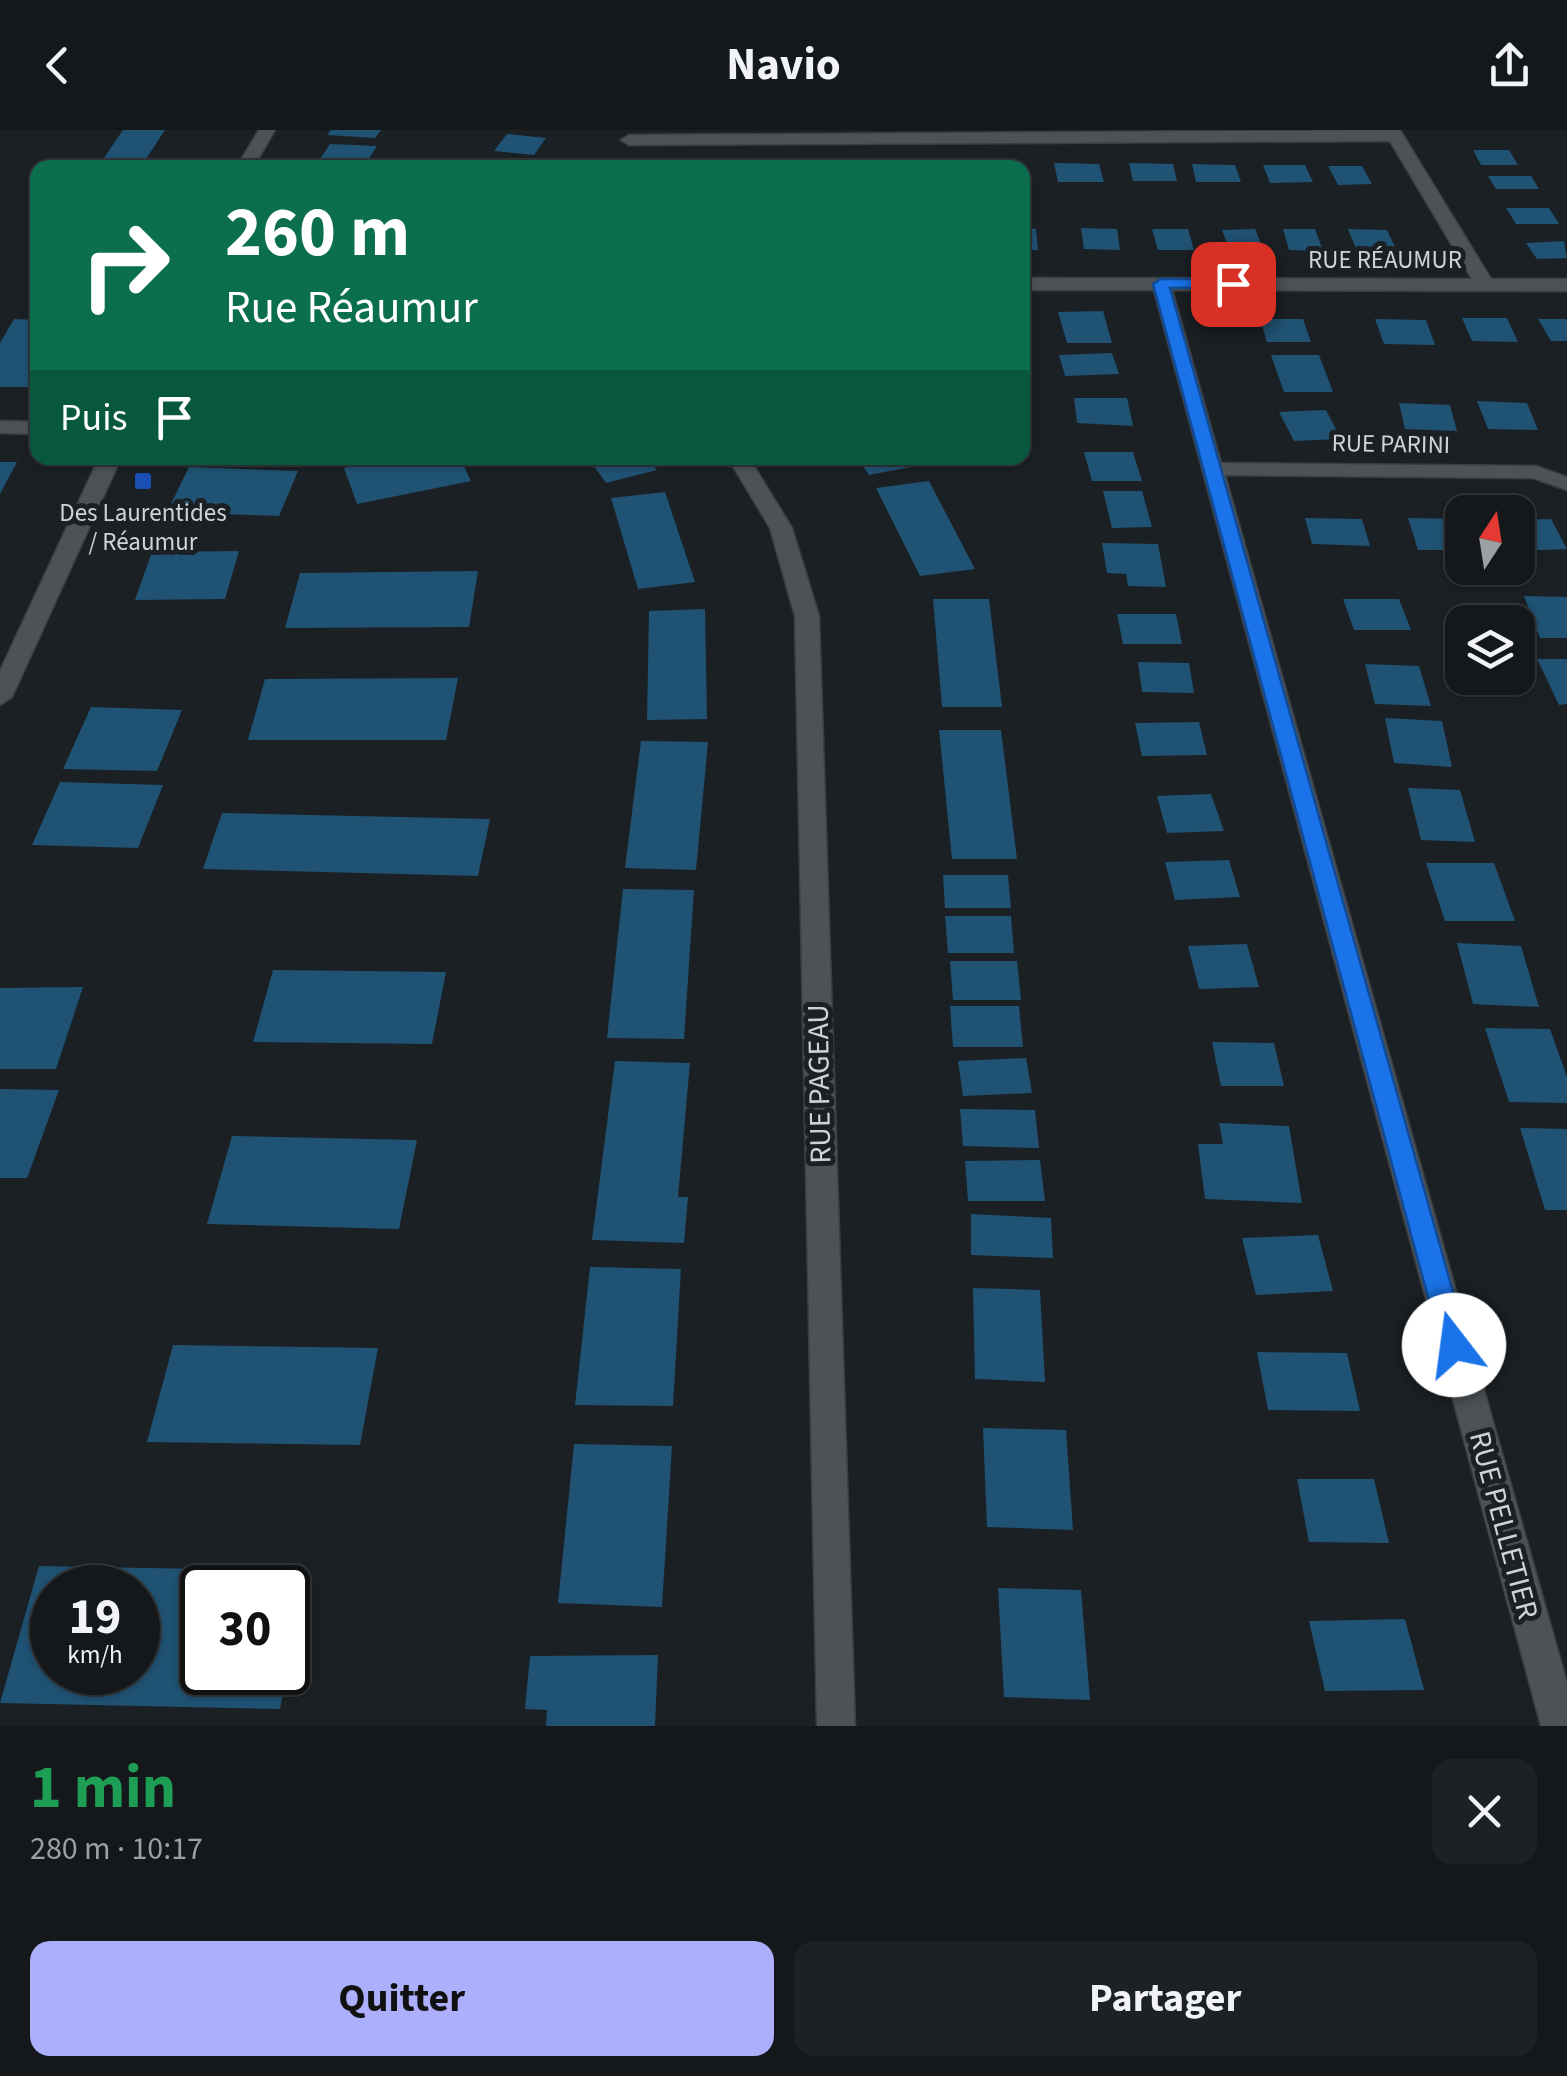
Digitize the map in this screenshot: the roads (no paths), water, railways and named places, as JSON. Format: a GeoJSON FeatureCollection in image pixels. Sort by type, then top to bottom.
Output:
{"type":"FeatureCollection","features":[{"type":"Feature","properties":{"kind":"street"},"geometry":{"type":"LineString","coordinates":[[249,160],[267,130]]}},
{"type":"Feature","properties":{"kind":"street"},"geometry":{"type":"LineString","coordinates":[[629,141],[1393,133],[1484,285]]}},
{"type":"Feature","properties":{"kind":"street","name":"RUE RÉAUMUR"},"geometry":{"type":"LineString","coordinates":[[1030,284],[1567,285]]}},
{"type":"Feature","properties":{"kind":"street","name":"RUE PELLETIER"},"geometry":{"type":"LineString","coordinates":[[1161,284],[1560,1726]]}},
{"type":"Feature","properties":{"kind":"street"},"geometry":{"type":"LineString","coordinates":[[0,428],[30,428]]}},
{"type":"Feature","properties":{"kind":"street"},"geometry":{"type":"LineString","coordinates":[[0,697],[107,465]]}},
{"type":"Feature","properties":{"kind":"street","name":"RUE PAGEAU"},"geometry":{"type":"LineString","coordinates":[[744,465],[780,528],[807,616],[836,1726]]}},
{"type":"Feature","properties":{"kind":"street","name":"RUE PARINI"},"geometry":{"type":"LineString","coordinates":[[1212,468],[1536,472],[1567,484]]}},
{"type":"Feature","properties":{"kind":"place","name":"Des Laurentides / Réaumur"},"geometry":{"type":"Point","coordinates":[143,481]}}]}
